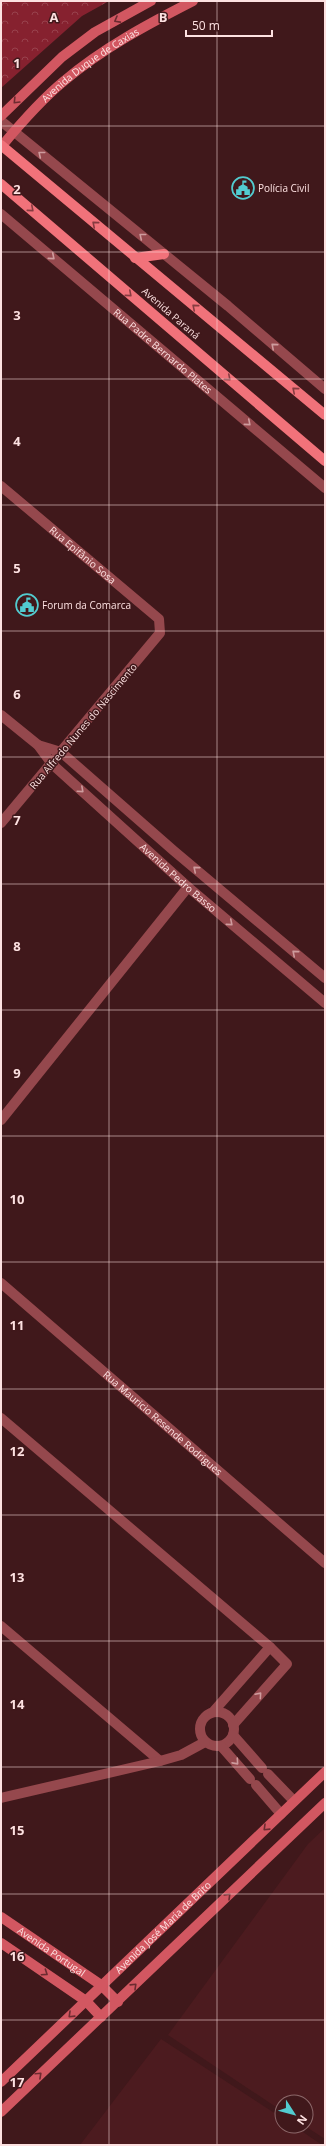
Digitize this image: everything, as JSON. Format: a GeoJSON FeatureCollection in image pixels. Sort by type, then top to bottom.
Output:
{"type":"FeatureCollection","features":[{"type":"Feature","properties":{"kind":"main road","name":"Avenida Duque de Caxias"},"geometry":{"type":"LineString","coordinates":[[1,116],[62,57],[95,32],[151,1]]}},
{"type":"Feature","properties":{"kind":"main road","name":"Avenida Duque de Caxias"},"geometry":{"type":"LineString","coordinates":[[1,146],[63,81],[94,57],[143,26],[193,1]]}},
{"type":"Feature","properties":{"kind":"main road","name":"Avenida Paraná"},"geometry":{"type":"LineString","coordinates":[[1,146],[325,415]]}},
{"type":"Feature","properties":{"kind":"main road","name":"Avenida Paraná"},"geometry":{"type":"LineString","coordinates":[[1,184],[325,461]]}},
{"type":"Feature","properties":{"kind":"main road"},"geometry":{"type":"LineString","coordinates":[[135,258],[164,254]]}},
{"type":"Feature","properties":{"kind":"main road","name":"Avenida José Maria de Brito"},"geometry":{"type":"LineString","coordinates":[[1,2082],[325,1772]]}},
{"type":"Feature","properties":{"kind":"main road"},"geometry":{"type":"LineString","coordinates":[[1,2112],[325,1804]]}},
{"type":"Feature","properties":{"kind":"main road","name":"Avenida Portugal"},"geometry":{"type":"LineString","coordinates":[[1,1917],[101,1985],[118,2002]]}},
{"type":"Feature","properties":{"kind":"main road"},"geometry":{"type":"LineString","coordinates":[[1,1943],[86,2001],[101,2017]]}},
{"type":"Feature","properties":{"kind":"street"},"geometry":{"type":"LineString","coordinates":[[1,121],[164,254],[325,389]]}},
{"type":"Feature","properties":{"kind":"street","name":"Rua Padre Bernardo Plates"},"geometry":{"type":"LineString","coordinates":[[1,214],[325,488]]}},
{"type":"Feature","properties":{"kind":"street","name":"Rua Epifânio Sosa"},"geometry":{"type":"LineString","coordinates":[[1,486],[158,619],[161,627]]}},
{"type":"Feature","properties":{"kind":"street","name":"Rua Alfredo Nunes do Nascimento"},"geometry":{"type":"LineString","coordinates":[[1,823],[52,764],[160,633],[161,627]]}},
{"type":"Feature","properties":{"kind":"street","name":"Avenida Pedro Basso"},"geometry":{"type":"LineString","coordinates":[[1,715],[38,745],[52,764],[188,887],[325,1003]]}},
{"type":"Feature","properties":{"kind":"street","name":"Avenida Pedro Basso"},"geometry":{"type":"LineString","coordinates":[[38,745],[61,752],[174,851],[325,978]]}},
{"type":"Feature","properties":{"kind":"street"},"geometry":{"type":"LineString","coordinates":[[1,1120],[188,887]]}},
{"type":"Feature","properties":{"kind":"street","name":"Rua Mauricio Resende Rodrigues"},"geometry":{"type":"LineString","coordinates":[[1,1283],[325,1563]]}},
{"type":"Feature","properties":{"kind":"street"},"geometry":{"type":"LineString","coordinates":[[1,1418],[270,1647],[287,1664],[233,1725]]}},
{"type":"Feature","properties":{"kind":"street"},"geometry":{"type":"LineString","coordinates":[[1,1626],[160,1762]]}},
{"type":"Feature","properties":{"kind":"street"},"geometry":{"type":"LineString","coordinates":[[213,1712],[219,1712],[228,1716],[233,1725],[233,1736],[221,1746],[215,1746],[205,1742],[200,1732],[201,1722],[204,1717],[213,1712],[270,1647]]}},
{"type":"Feature","properties":{"kind":"street"},"geometry":{"type":"LineString","coordinates":[[233,1736],[294,1801]]}},
{"type":"Feature","properties":{"kind":"street"},"geometry":{"type":"LineString","coordinates":[[1,1798],[160,1762],[181,1755],[205,1742]]}},
{"type":"Feature","properties":{"kind":"street"},"geometry":{"type":"LineString","coordinates":[[221,1746],[281,1814]]}},
{"type":"Feature","properties":{"kind":"street"},"geometry":{"type":"LineString","coordinates":[[251,1780],[263,1769]]}},
{"type":"Feature","properties":{"kind":"shaded area"},"geometry":{"type":"Polygon","coordinates":[[[325,1828],[325,2139],[314,2132],[314,2094],[274,2094],[274,2106],[168,2035],[308,1844],[325,1828]]]}},
{"type":"Feature","properties":{"kind":"shaded area"},"geometry":{"type":"Polygon","coordinates":[[[161,2039],[274,2113],[274,2134],[306,2134],[322,2145],[80,2145],[161,2039]]]}},
{"type":"Feature","properties":{"kind":"green space"},"geometry":{"type":"Polygon","coordinates":[[[1,1],[109,1],[82,16],[1,88],[1,1]]]}},
{"type":"Feature","properties":{"kind":"place","name":"Polícia Civil"},"geometry":{"type":"Point","coordinates":[243,188]}},
{"type":"Feature","properties":{"kind":"place","name":"Forum da Comarca"},"geometry":{"type":"Point","coordinates":[27,605]}}]}
